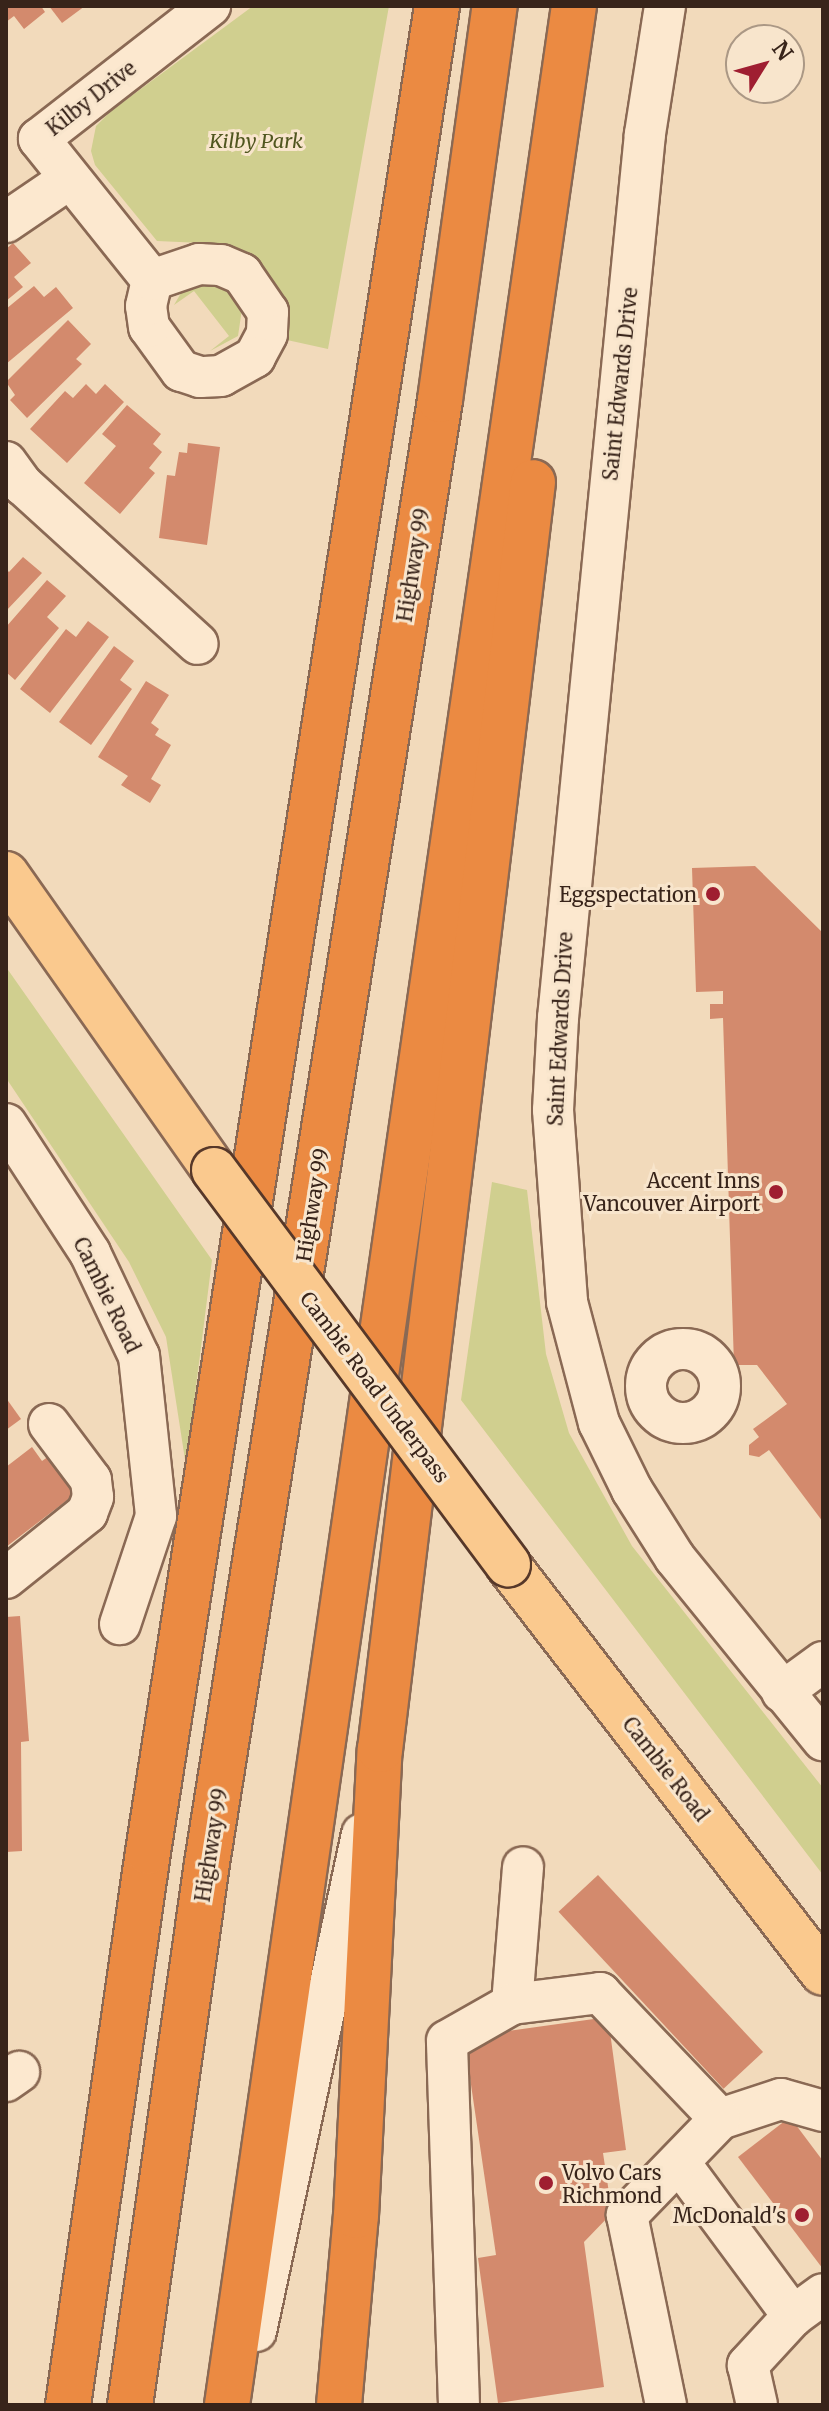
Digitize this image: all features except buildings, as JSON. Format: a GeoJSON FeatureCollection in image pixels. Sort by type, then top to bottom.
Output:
{"type":"FeatureCollection","features":[{"type":"Feature","properties":{"kind":"highway"},"geometry":{"type":"LineString","coordinates":[[68,2405],[148,1852],[437,6]]}},
{"type":"Feature","properties":{"kind":"highway","name":"Highway 99"},"geometry":{"type":"LineString","coordinates":[[130,2405],[207,1863],[440,400],[495,6]]}},
{"type":"Feature","properties":{"kind":"highway"},"geometry":{"type":"LineString","coordinates":[[227,2405],[574,6]]}},
{"type":"Feature","properties":{"kind":"highway"},"geometry":{"type":"LineString","coordinates":[[339,2405],[356,2216],[380,1750],[533,486],[521,363]]}},
{"type":"Feature","properties":{"kind":"main road","name":"Cambie Road Underpass"},"geometry":{"type":"LineString","coordinates":[[6,874],[214,1170],[508,1565]]}},
{"type":"Feature","properties":{"kind":"main road","name":"Cambie Road"},"geometry":{"type":"LineString","coordinates":[[508,1565],[823,1973]]}},
{"type":"Feature","properties":{"kind":"street","name":"Kilby Drive"},"geometry":{"type":"LineString","coordinates":[[152,280],[39,139],[210,6]]}},
{"type":"Feature","properties":{"kind":"street","name":"Saint Edwards Drive"},"geometry":{"type":"LineString","coordinates":[[665,6],[645,134],[563,950],[553,1110],[558,1204],[567,1302],[599,1423],[632,1490],[675,1558],[823,1740]]}},
{"type":"Feature","properties":{"kind":"street"},"geometry":{"type":"LineString","coordinates":[[6,222],[69,179]]}},
{"type":"Feature","properties":{"kind":"street"},"geometry":{"type":"LineString","coordinates":[[6,462],[23,485],[198,644]]}},
{"type":"Feature","properties":{"kind":"street","name":"Cambie Road"},"geometry":{"type":"LineString","coordinates":[[6,1124],[90,1253],[139,1356],[156,1516],[120,1624]]}},
{"type":"Feature","properties":{"kind":"street"},"geometry":{"type":"LineString","coordinates":[[6,1578],[87,1513],[93,1497],[91,1480],[49,1424]]}},
{"type":"Feature","properties":{"kind":"street"},"geometry":{"type":"LineString","coordinates":[[782,1692],[823,1662]]}},
{"type":"Feature","properties":{"kind":"street"},"geometry":{"type":"LineString","coordinates":[[241,2405],[380,1750]]}},
{"type":"Feature","properties":{"kind":"street"},"geometry":{"type":"LineString","coordinates":[[512,2004],[523,1867]]}},
{"type":"Feature","properties":{"kind":"street"},"geometry":{"type":"LineString","coordinates":[[459,2405],[447,2041],[512,2004],[600,1993],[720,2119]]}},
{"type":"Feature","properties":{"kind":"street"},"geometry":{"type":"LineString","coordinates":[[666,2405],[627,2215],[720,2119],[781,2099],[823,2111]]}},
{"type":"Feature","properties":{"kind":"street"},"geometry":{"type":"LineString","coordinates":[[679,2162],[808,2305],[748,2365],[757,2405]]}},
{"type":"Feature","properties":{"kind":"green space","name":"Kilby Park"},"geometry":{"type":"Polygon","coordinates":[[[253,6],[389,6],[328,349],[287,340],[277,289],[262,264],[247,254],[224,244],[157,241],[95,165],[91,151],[96,126],[111,111],[253,6]]]}},
{"type":"Feature","properties":{"kind":"green space"},"geometry":{"type":"Polygon","coordinates":[[[202,280],[231,288],[242,309],[238,336],[210,351],[229,336],[194,291],[174,305],[184,288],[202,280]]]}},
{"type":"Feature","properties":{"kind":"green space"},"geometry":{"type":"Polygon","coordinates":[[[6,967],[212,1260],[186,1466],[166,1337],[129,1262],[6,1078],[6,967]]]}},
{"type":"Feature","properties":{"kind":"green space"},"geometry":{"type":"Polygon","coordinates":[[[492,1182],[527,1190],[546,1354],[569,1433],[632,1546],[823,1788],[823,1875],[461,1400],[492,1182]]]}},
{"type":"Feature","properties":{"kind":"place","name":"Eggspectation"},"geometry":{"type":"Point","coordinates":[713,894]}},
{"type":"Feature","properties":{"kind":"place","name":"Accent Inns Vancouver Airport"},"geometry":{"type":"Point","coordinates":[776,1192]}},
{"type":"Feature","properties":{"kind":"place","name":"Volvo Cars Richmond"},"geometry":{"type":"Point","coordinates":[546,2183]}},
{"type":"Feature","properties":{"kind":"place","name":"McDonald's"},"geometry":{"type":"Point","coordinates":[802,2215]}}]}
